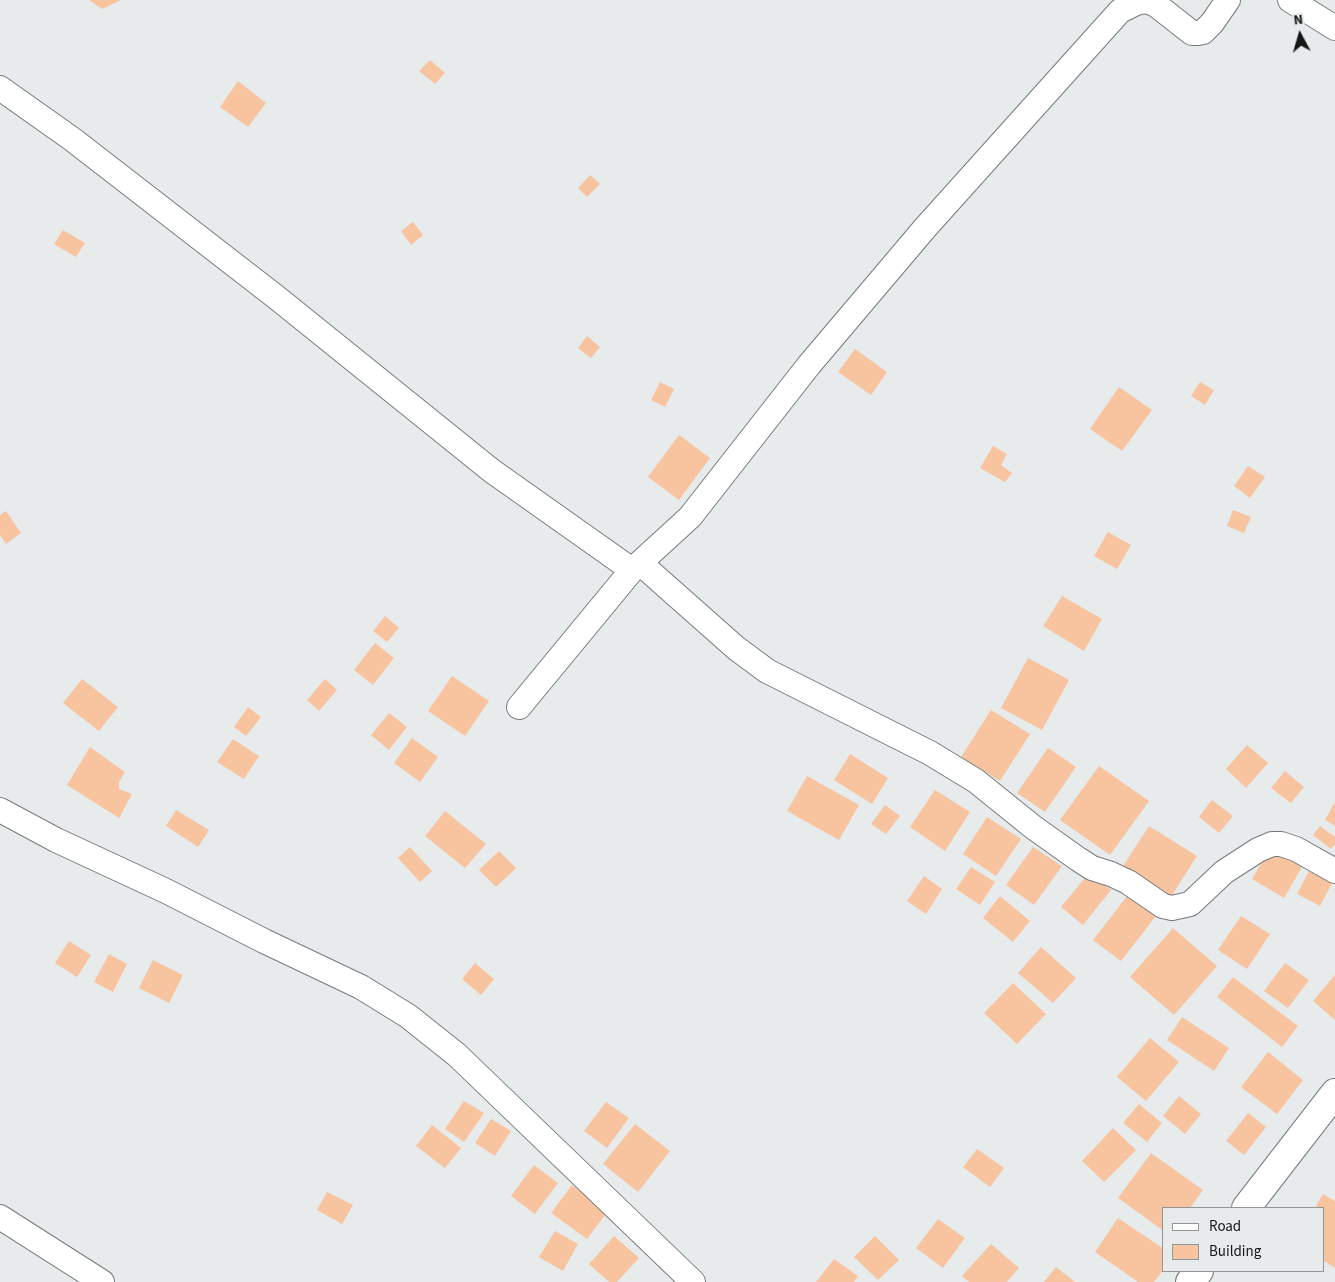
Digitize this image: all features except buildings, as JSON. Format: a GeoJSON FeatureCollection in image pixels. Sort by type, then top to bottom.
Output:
{"type":"FeatureCollection","features":[{"type":"Feature","properties":{"kind":"main road"},"geometry":{"type":"LineString","coordinates":[[1247,1207],[1335,1093]]}},
{"type":"Feature","properties":{"kind":"main road"},"geometry":{"type":"LineString","coordinates":[[1190,1282],[1198,1272]]}},
{"type":"Feature","properties":{"kind":"street"},"geometry":{"type":"LineString","coordinates":[[519,707],[636,566],[690,517],[809,365],[918,236],[1120,10],[1145,1],[1155,4],[1192,33],[1198,34],[1203,32],[1212,23],[1228,0]]}},
{"type":"Feature","properties":{"kind":"street"},"geometry":{"type":"LineString","coordinates":[[1290,0],[1335,28]]}},
{"type":"Feature","properties":{"kind":"street"},"geometry":{"type":"LineString","coordinates":[[0,88],[72,139],[276,297],[492,472],[636,566],[767,671],[930,753],[976,781],[1033,827],[1092,868],[1128,882],[1163,906],[1172,908],[1190,904],[1224,872],[1258,850],[1272,844],[1282,844],[1296,849],[1335,872]]}},
{"type":"Feature","properties":{"kind":"street"},"geometry":{"type":"LineString","coordinates":[[0,810],[56,840],[166,891],[264,941],[361,987],[408,1016],[457,1056],[693,1282]]}},
{"type":"Feature","properties":{"kind":"street"},"geometry":{"type":"LineString","coordinates":[[0,1217],[102,1282]]}}]}
